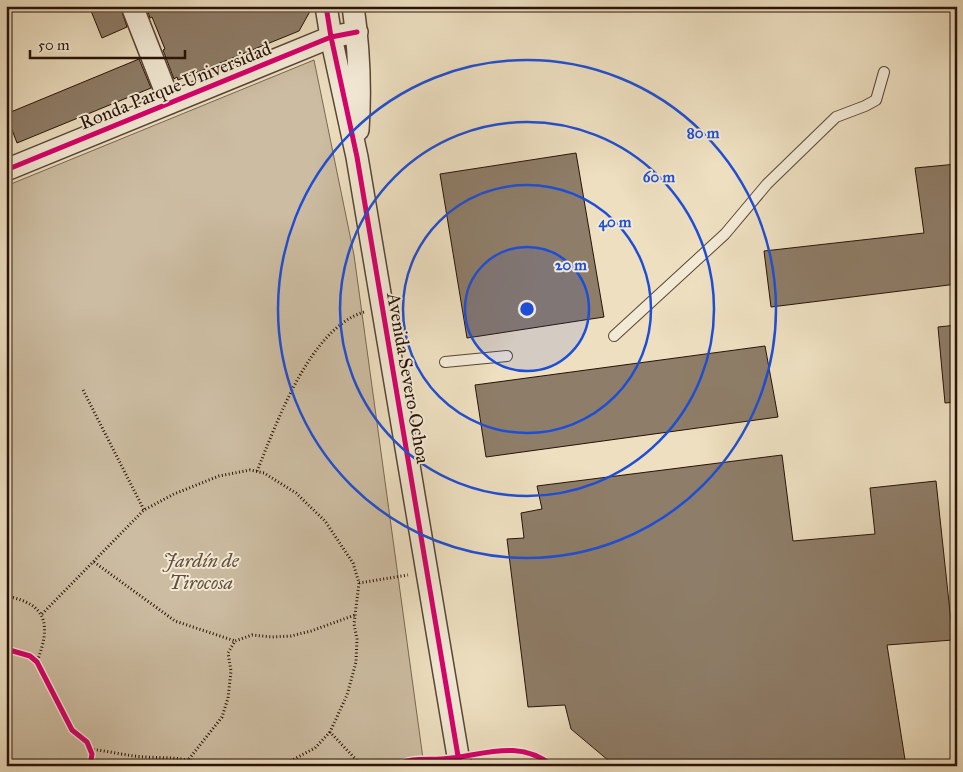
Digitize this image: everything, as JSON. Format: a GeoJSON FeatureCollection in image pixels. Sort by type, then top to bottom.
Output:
{"type":"FeatureCollection","features":[{"type":"Feature","properties":{"kind":"street"},"geometry":{"type":"LineString","coordinates":[[132,6],[170,103]]}},
{"type":"Feature","properties":{"kind":"street","name":"Avenida Severo Ochoa"},"geometry":{"type":"LineString","coordinates":[[326,6],[331,38],[357,157],[459,763]]}},
{"type":"Feature","properties":{"kind":"street","name":"Avenida Severo Ochoa"},"geometry":{"type":"LineString","coordinates":[[353,6],[361,88],[357,157]]}},
{"type":"Feature","properties":{"kind":"street","name":"Ronda Parque Universidad"},"geometry":{"type":"LineString","coordinates":[[7,168],[331,38],[357,32]]}},
{"type":"Feature","properties":{"kind":"lane"},"geometry":{"type":"LineString","coordinates":[[614,336],[725,234],[767,184],[836,117],[876,100],[884,72]]}},
{"type":"Feature","properties":{"kind":"lane"},"geometry":{"type":"LineString","coordinates":[[445,362],[507,356]]}},
{"type":"Feature","properties":{"kind":"path"},"geometry":{"type":"LineString","coordinates":[[257,471],[287,398],[308,361],[329,336],[347,320],[362,313],[382,309]]}},
{"type":"Feature","properties":{"kind":"path"},"geometry":{"type":"LineString","coordinates":[[83,390],[144,510]]}},
{"type":"Feature","properties":{"kind":"path"},"geometry":{"type":"LineString","coordinates":[[42,614],[144,510],[174,494],[219,476],[250,470],[264,473],[296,493],[325,521],[353,563],[359,583],[355,615],[356,662],[347,695],[330,732],[315,748],[281,766]]}},
{"type":"Feature","properties":{"kind":"path"},"geometry":{"type":"LineString","coordinates":[[94,562],[175,621],[235,641],[252,635],[291,636],[355,615]]}},
{"type":"Feature","properties":{"kind":"path"},"geometry":{"type":"LineString","coordinates":[[359,583],[427,572]]}},
{"type":"Feature","properties":{"kind":"path"},"geometry":{"type":"LineString","coordinates":[[6,596],[21,599],[33,605],[42,614],[46,629],[45,640],[37,662]]}},
{"type":"Feature","properties":{"kind":"path"},"geometry":{"type":"LineString","coordinates":[[189,759],[222,717],[228,698],[231,671],[228,653],[235,641]]}},
{"type":"Feature","properties":{"kind":"path"},"geometry":{"type":"LineString","coordinates":[[30,656],[41,669]]}},
{"type":"Feature","properties":{"kind":"path"},"geometry":{"type":"LineString","coordinates":[[330,732],[362,766]]}},
{"type":"Feature","properties":{"kind":"path"},"geometry":{"type":"LineString","coordinates":[[87,742],[91,751],[144,757],[189,759],[207,766]]}},
{"type":"Feature","properties":{"kind":"green space","name":"Jardín de Tirocosa"},"geometry":{"type":"Polygon","coordinates":[[[314,60],[354,255],[424,766],[6,766],[6,186],[314,60]]]}},
{"type":"Feature","properties":{"kind":"building"},"geometry":{"type":"Polygon","coordinates":[[[89,6],[120,6],[127,27],[102,38],[89,6]]]}},
{"type":"Feature","properties":{"kind":"building"},"geometry":{"type":"Polygon","coordinates":[[[146,6],[313,6],[299,31],[178,80],[177,77],[174,79],[163,50],[165,49],[146,6]]]}},
{"type":"Feature","properties":{"kind":"building"},"geometry":{"type":"Polygon","coordinates":[[[139,59],[151,88],[17,143],[6,114],[139,59]]]}},
{"type":"Feature","properties":{"kind":"building"},"geometry":{"type":"Polygon","coordinates":[[[576,153],[604,317],[467,338],[440,174],[576,153]]]}},
{"type":"Feature","properties":{"kind":"building"},"geometry":{"type":"Polygon","coordinates":[[[957,164],[957,284],[771,307],[764,251],[924,233],[915,168],[957,164]]]}},
{"type":"Feature","properties":{"kind":"building"},"geometry":{"type":"Polygon","coordinates":[[[957,325],[957,402],[945,403],[938,327],[957,325]]]}},
{"type":"Feature","properties":{"kind":"building"},"geometry":{"type":"Polygon","coordinates":[[[765,346],[778,417],[486,457],[475,385],[765,346]]]}},
{"type":"Feature","properties":{"kind":"building"},"geometry":{"type":"Polygon","coordinates":[[[782,455],[793,541],[875,534],[870,488],[936,481],[953,640],[887,645],[906,766],[615,766],[571,729],[565,705],[528,707],[507,539],[524,538],[521,513],[542,509],[537,486],[782,455]]]}},
{"type":"Feature","properties":{"kind":"cycle path"},"geometry":{"type":"LineString","coordinates":[[326,6],[357,157],[461,766]]}},
{"type":"Feature","properties":{"kind":"cycle path"},"geometry":{"type":"LineString","coordinates":[[6,170],[331,37],[357,32]]}},
{"type":"Feature","properties":{"kind":"cycle path"},"geometry":{"type":"LineString","coordinates":[[6,649],[30,656],[37,662],[72,730],[87,742],[92,754],[90,766]]}},
{"type":"Feature","properties":{"kind":"cycle path"},"geometry":{"type":"LineString","coordinates":[[396,766],[412,760],[456,758],[498,751],[526,752],[539,757],[553,766]]}}]}
